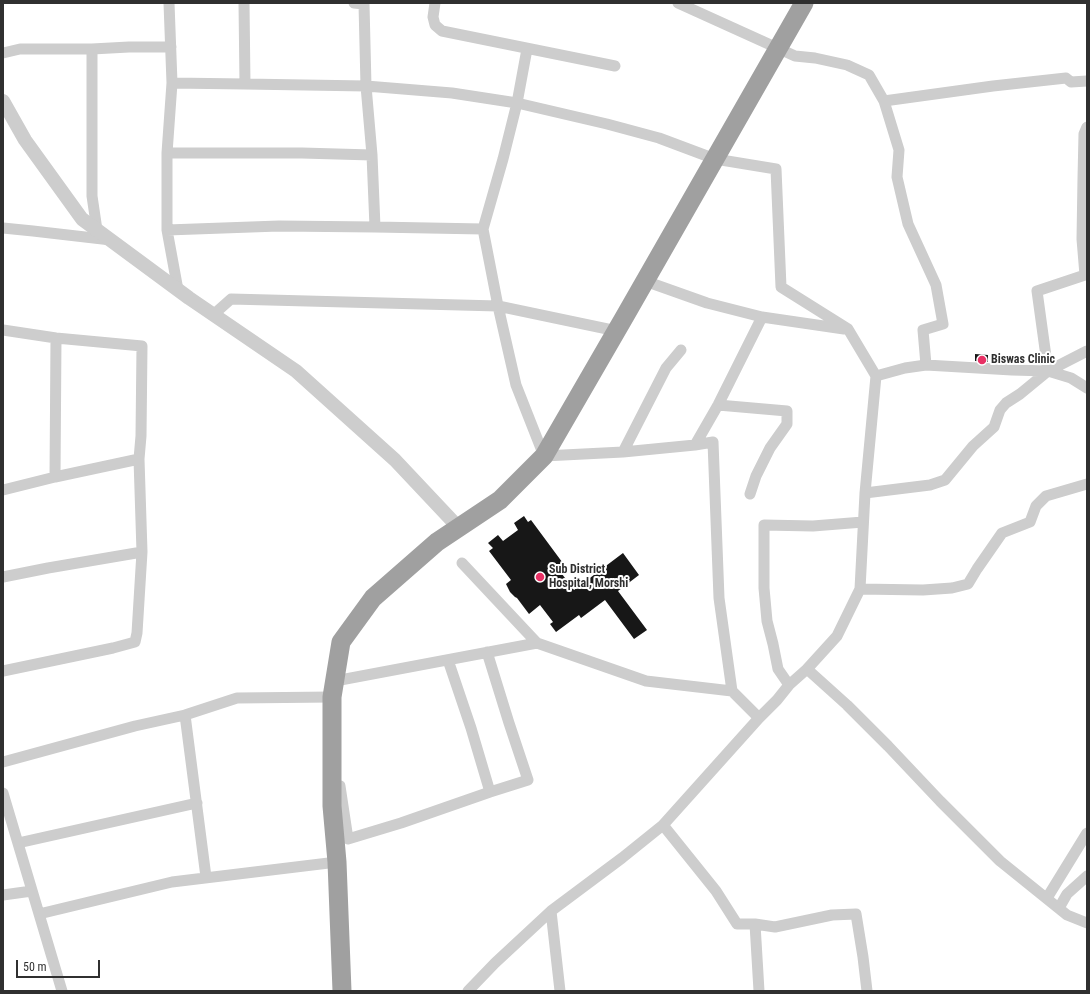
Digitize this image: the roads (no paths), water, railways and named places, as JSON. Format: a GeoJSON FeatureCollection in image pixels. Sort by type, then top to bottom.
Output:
{"type":"FeatureCollection","features":[{"type":"Feature","properties":{"kind":"highway"},"geometry":{"type":"LineString","coordinates":[[342,991],[337,862],[332,806],[333,689],[341,642],[373,598],[437,542],[500,500],[544,456],[804,3]]}},
{"type":"Feature","properties":{"kind":"street"},"geometry":{"type":"LineString","coordinates":[[169,3],[172,83],[167,154],[167,230],[178,290]]}},
{"type":"Feature","properties":{"kind":"street"},"geometry":{"type":"LineString","coordinates":[[244,3],[245,84]]}},
{"type":"Feature","properties":{"kind":"street"},"geometry":{"type":"LineString","coordinates":[[354,3],[364,4],[366,86],[376,227]]}},
{"type":"Feature","properties":{"kind":"street"},"geometry":{"type":"LineString","coordinates":[[435,3],[433,17],[436,25],[442,31],[615,66]]}},
{"type":"Feature","properties":{"kind":"street"},"geometry":{"type":"LineString","coordinates":[[677,3],[795,56],[815,58],[847,65],[869,75],[884,101],[899,150],[897,177],[908,224],[936,285],[943,324],[923,330],[926,365]]}},
{"type":"Feature","properties":{"kind":"street"},"geometry":{"type":"LineString","coordinates":[[3,53],[20,48],[92,49],[171,47]]}},
{"type":"Feature","properties":{"kind":"street"},"geometry":{"type":"LineString","coordinates":[[527,48],[517,103],[483,229],[498,306],[516,385],[544,456],[623,452],[713,442],[719,598],[732,691],[759,718]]}},
{"type":"Feature","properties":{"kind":"street"},"geometry":{"type":"LineString","coordinates":[[92,49],[92,196],[97,230]]}},
{"type":"Feature","properties":{"kind":"street"},"geometry":{"type":"LineString","coordinates":[[884,101],[993,86],[1066,78],[1072,82],[1087,81]]}},
{"type":"Feature","properties":{"kind":"street"},"geometry":{"type":"LineString","coordinates":[[172,83],[366,86],[452,93],[517,103],[607,124],[659,138],[715,159],[776,169],[781,287],[848,329],[876,376],[865,493],[860,590],[837,636],[807,669],[789,684],[777,700],[663,825],[622,858],[551,911],[495,963],[468,991]]}},
{"type":"Feature","properties":{"kind":"street"},"geometry":{"type":"LineString","coordinates":[[3,101],[25,140],[82,219],[178,290],[296,371],[394,460],[459,528]]}},
{"type":"Feature","properties":{"kind":"street"},"geometry":{"type":"LineString","coordinates":[[1048,371],[1037,292],[1085,275],[1082,239],[1084,134],[1087,128]]}},
{"type":"Feature","properties":{"kind":"street"},"geometry":{"type":"LineString","coordinates":[[167,154],[302,153],[372,155]]}},
{"type":"Feature","properties":{"kind":"street"},"geometry":{"type":"LineString","coordinates":[[167,230],[279,226],[483,229]]}},
{"type":"Feature","properties":{"kind":"street"},"geometry":{"type":"LineString","coordinates":[[3,228],[111,240]]}},
{"type":"Feature","properties":{"kind":"street"},"geometry":{"type":"LineString","coordinates":[[645,281],[707,303],[762,317],[848,329]]}},
{"type":"Feature","properties":{"kind":"street"},"geometry":{"type":"LineString","coordinates":[[213,314],[231,299],[498,306],[616,331]]}},
{"type":"Feature","properties":{"kind":"street"},"geometry":{"type":"LineString","coordinates":[[695,445],[718,405],[762,317]]}},
{"type":"Feature","properties":{"kind":"street"},"geometry":{"type":"LineString","coordinates":[[3,330],[56,338],[142,346],[141,436],[139,460],[142,552],[137,633],[134,642],[113,648],[3,671]]}},
{"type":"Feature","properties":{"kind":"street"},"geometry":{"type":"LineString","coordinates":[[55,477],[56,338]]}},
{"type":"Feature","properties":{"kind":"street"},"geometry":{"type":"LineString","coordinates":[[623,452],[666,368],[681,350]]}},
{"type":"Feature","properties":{"kind":"street"},"geometry":{"type":"LineString","coordinates":[[865,493],[930,485],[945,480],[973,446],[994,427],[1000,410],[1006,403],[1020,394],[1048,371],[1087,350]]}},
{"type":"Feature","properties":{"kind":"street"},"geometry":{"type":"LineString","coordinates":[[876,376],[906,368],[926,365],[1048,371],[1071,378],[1087,388]]}},
{"type":"Feature","properties":{"kind":"street"},"geometry":{"type":"LineString","coordinates":[[718,405],[787,411],[787,424],[770,448],[756,476],[750,494]]}},
{"type":"Feature","properties":{"kind":"street"},"geometry":{"type":"LineString","coordinates":[[3,490],[55,477],[139,460]]}},
{"type":"Feature","properties":{"kind":"street"},"geometry":{"type":"LineString","coordinates":[[860,590],[945,589],[968,584],[1002,533],[1030,522],[1036,506],[1046,496],[1087,484]]}},
{"type":"Feature","properties":{"kind":"street"},"geometry":{"type":"LineString","coordinates":[[789,684],[778,669],[767,621],[764,588],[764,525],[813,526],[863,522]]}},
{"type":"Feature","properties":{"kind":"street"},"geometry":{"type":"LineString","coordinates":[[3,577],[142,552]]}},
{"type":"Feature","properties":{"kind":"street"},"geometry":{"type":"LineString","coordinates":[[462,564],[537,643],[646,681],[732,691]]}},
{"type":"Feature","properties":{"kind":"street"},"geometry":{"type":"LineString","coordinates":[[3,762],[135,726],[185,715],[238,698],[333,689],[448,660],[537,643]]}},
{"type":"Feature","properties":{"kind":"street"},"geometry":{"type":"LineString","coordinates":[[332,785],[340,786],[348,840],[401,824],[528,780],[487,652]]}},
{"type":"Feature","properties":{"kind":"street"},"geometry":{"type":"LineString","coordinates":[[448,660],[471,728],[490,792]]}},
{"type":"Feature","properties":{"kind":"street"},"geometry":{"type":"LineString","coordinates":[[807,669],[847,705],[1000,861],[1067,915],[1087,923]]}},
{"type":"Feature","properties":{"kind":"street"},"geometry":{"type":"LineString","coordinates":[[185,715],[206,878]]}},
{"type":"Feature","properties":{"kind":"street"},"geometry":{"type":"LineString","coordinates":[[3,793],[62,991]]}},
{"type":"Feature","properties":{"kind":"street"},"geometry":{"type":"LineString","coordinates":[[18,843],[197,803]]}},
{"type":"Feature","properties":{"kind":"street"},"geometry":{"type":"LineString","coordinates":[[663,825],[716,891],[737,924],[755,924],[775,927],[832,915],[856,914],[867,991]]}},
{"type":"Feature","properties":{"kind":"street"},"geometry":{"type":"LineString","coordinates":[[1047,898],[1087,833]]}},
{"type":"Feature","properties":{"kind":"street"},"geometry":{"type":"LineString","coordinates":[[39,914],[172,882],[337,862]]}},
{"type":"Feature","properties":{"kind":"street"},"geometry":{"type":"LineString","coordinates":[[1059,908],[1067,894],[1087,876]]}},
{"type":"Feature","properties":{"kind":"street"},"geometry":{"type":"LineString","coordinates":[[3,895],[32,891]]}},
{"type":"Feature","properties":{"kind":"street"},"geometry":{"type":"LineString","coordinates":[[551,911],[560,991]]}},
{"type":"Feature","properties":{"kind":"street"},"geometry":{"type":"LineString","coordinates":[[755,924],[759,991]]}},
{"type":"Feature","properties":{"kind":"place","name":"Biswas Clinic"},"geometry":{"type":"Point","coordinates":[982,360]}},
{"type":"Feature","properties":{"kind":"place","name":"Sub District Hospital, Morshi"},"geometry":{"type":"Point","coordinates":[540,577]}}]}
